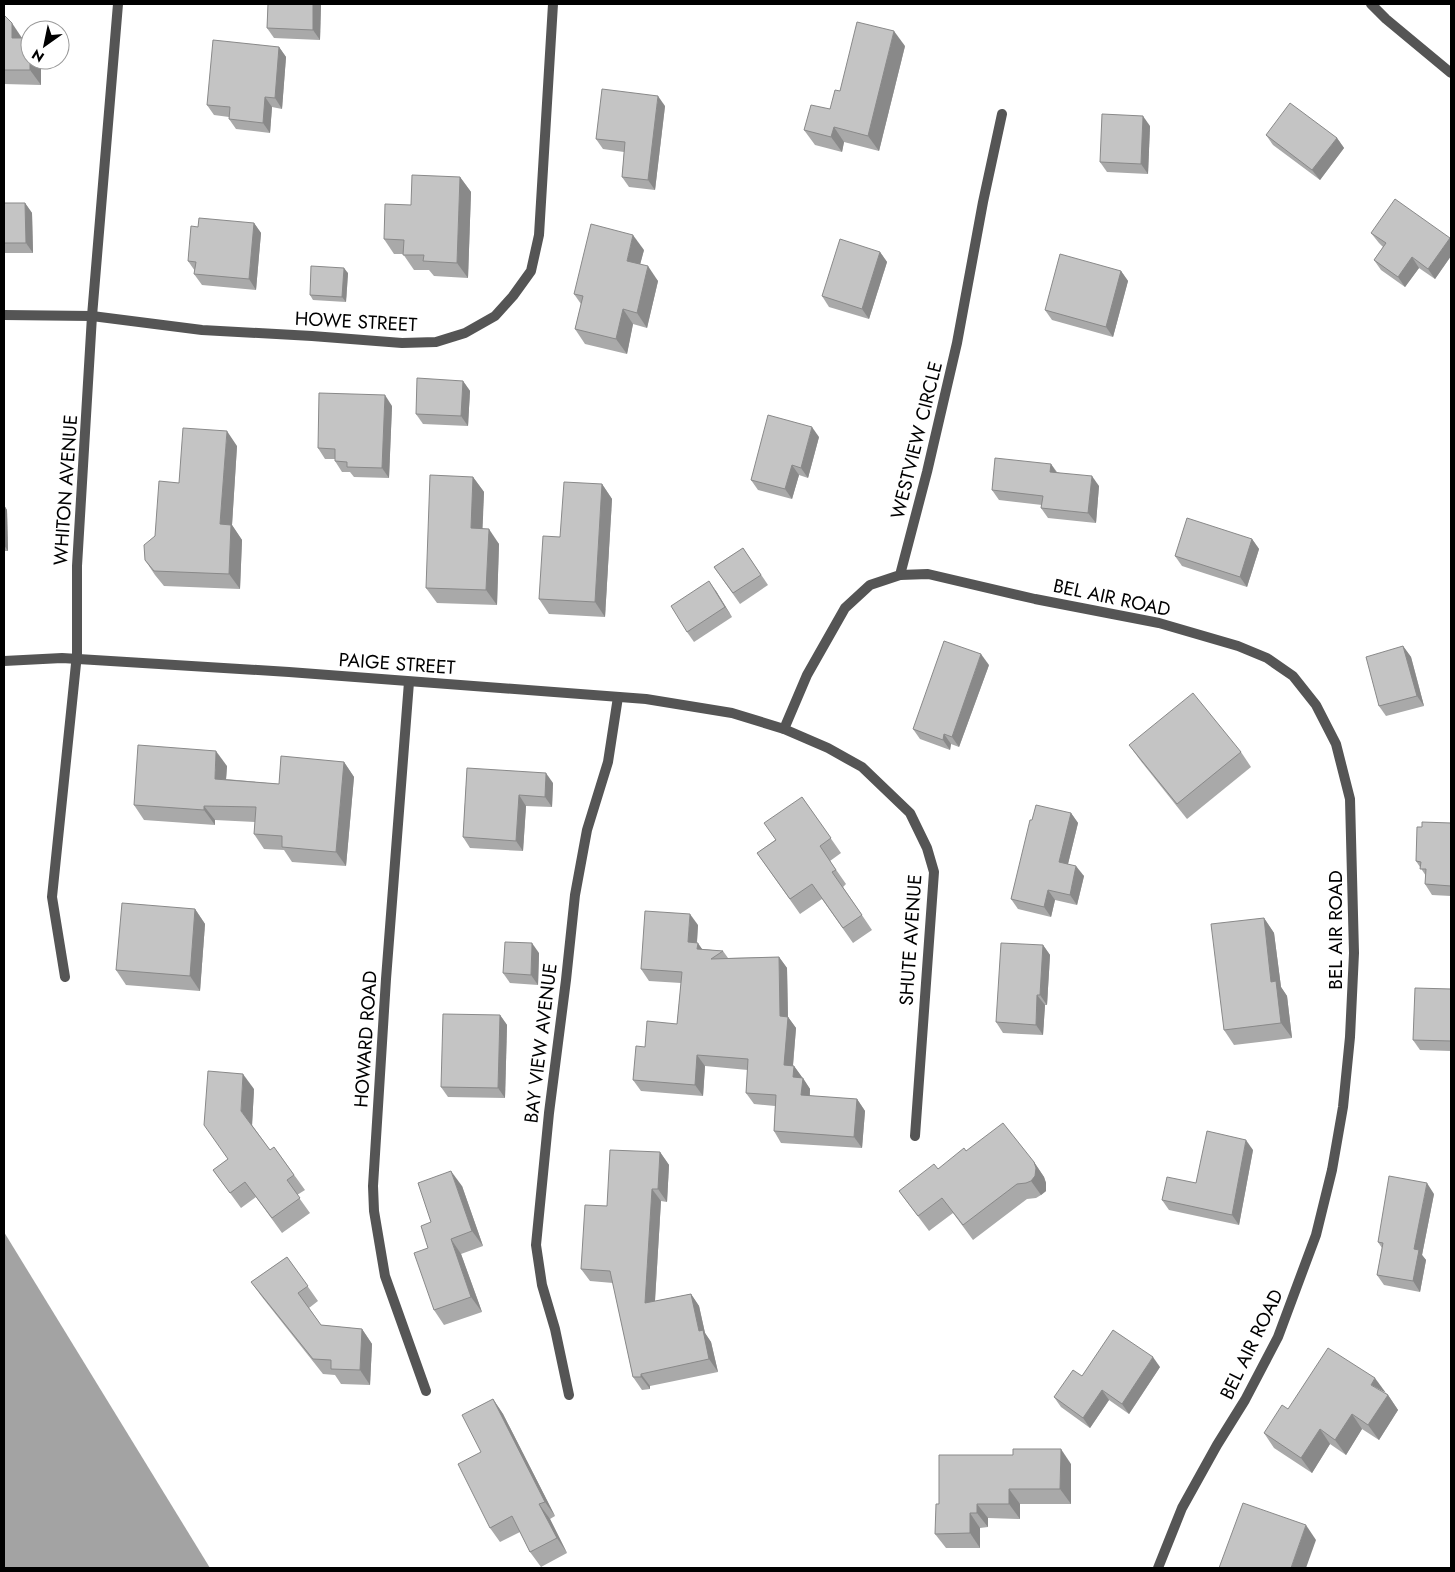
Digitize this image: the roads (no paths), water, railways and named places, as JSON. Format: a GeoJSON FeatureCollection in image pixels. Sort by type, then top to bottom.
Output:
{"type":"FeatureCollection","features":[{"type":"Feature","properties":{"kind":"street","name":"WHITON AVENUE"},"geometry":{"type":"LineString","coordinates":[[65,977],[52,897],[76,659],[77,566],[92,316],[118,4]]}},
{"type":"Feature","properties":{"kind":"street","name":"HOWE STREET"},"geometry":{"type":"LineString","coordinates":[[4,315],[92,316],[202,330],[402,343],[436,342],[465,333],[495,316],[513,296],[530,271],[539,235],[553,4]]}},
{"type":"Feature","properties":{"kind":"street"},"geometry":{"type":"LineString","coordinates":[[1372,4],[1386,19],[1451,73]]}},
{"type":"Feature","properties":{"kind":"street","name":"WESTVIEW CIRCLE"},"geometry":{"type":"LineString","coordinates":[[900,575],[927,472],[957,343],[983,202],[1002,114]]}},
{"type":"Feature","properties":{"kind":"street","name":"BEL AIR ROAD"},"geometry":{"type":"LineString","coordinates":[[900,575],[928,574],[1035,599],[1159,623],[1238,646],[1267,658],[1293,676],[1316,705],[1336,744],[1350,799],[1354,953],[1350,1037],[1343,1106],[1332,1170],[1316,1234],[1278,1337],[1245,1400],[1217,1445],[1182,1508],[1158,1568]]}},
{"type":"Feature","properties":{"kind":"street"},"geometry":{"type":"LineString","coordinates":[[784,729],[807,675],[845,608],[870,584],[900,575]]}},
{"type":"Feature","properties":{"kind":"street","name":"PAIGE STREET"},"geometry":{"type":"LineString","coordinates":[[4,661],[62,658],[289,672],[646,699],[732,713],[784,729]]}},
{"type":"Feature","properties":{"kind":"street","name":"HOWARD ROAD"},"geometry":{"type":"LineString","coordinates":[[409,682],[373,1186],[374,1211],[385,1276],[426,1391]]}},
{"type":"Feature","properties":{"kind":"street","name":"BAY VIEW AVENUE"},"geometry":{"type":"LineString","coordinates":[[569,1395],[542,1286],[536,1246],[549,1113],[575,895],[586,830],[608,762],[618,697]]}},
{"type":"Feature","properties":{"kind":"street","name":"SHUTE AVENUE"},"geometry":{"type":"LineString","coordinates":[[784,729],[828,748],[862,767],[910,813],[927,848],[934,872],[915,1136]]}}]}
